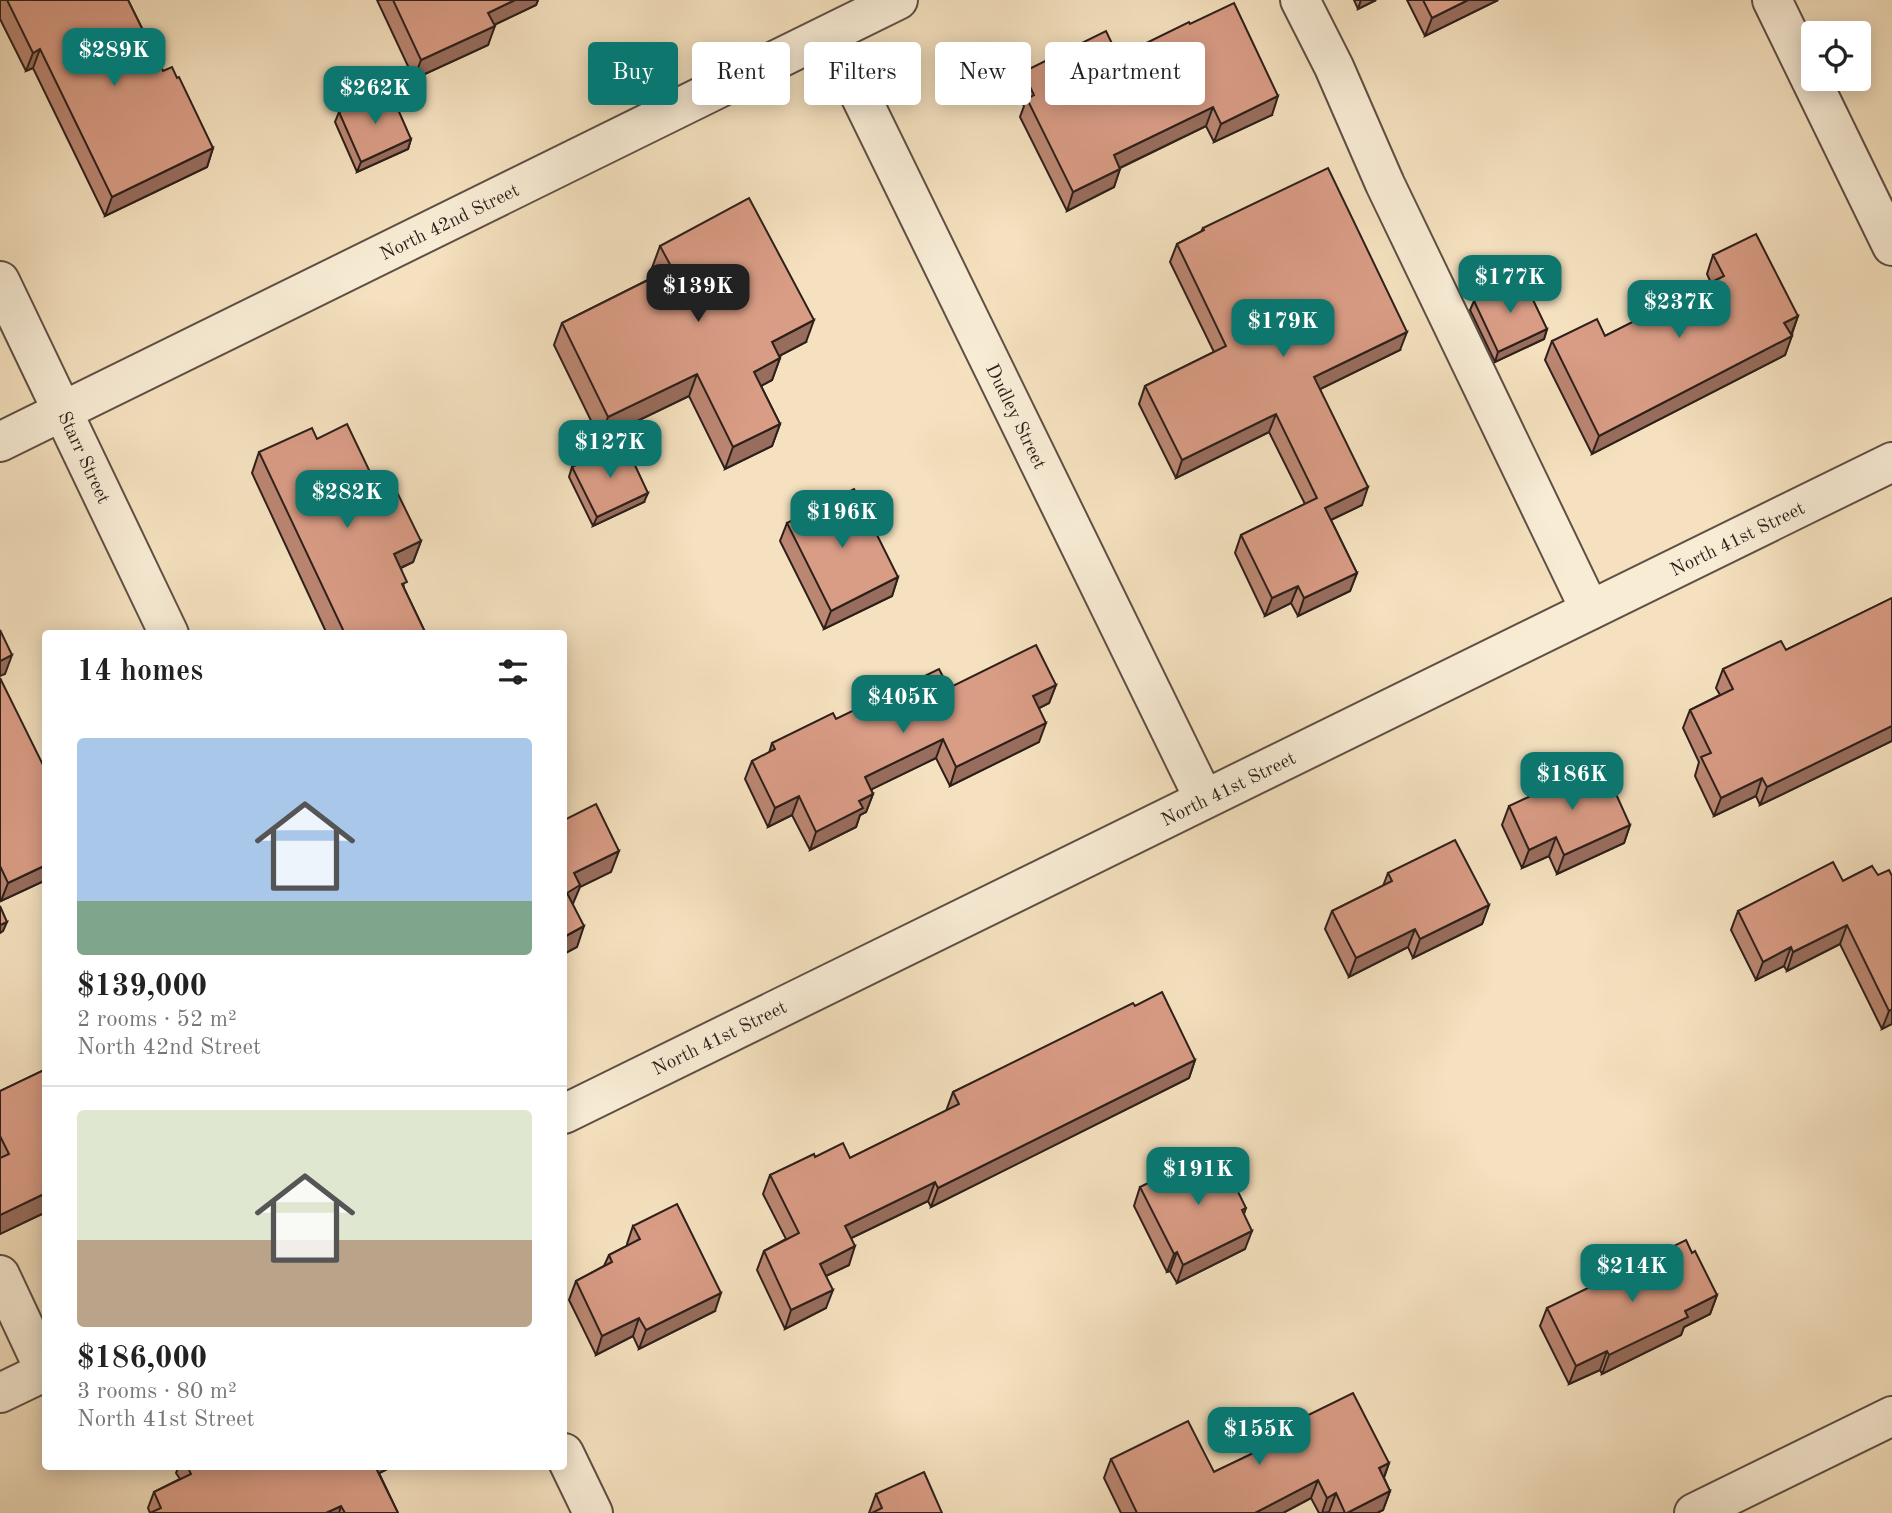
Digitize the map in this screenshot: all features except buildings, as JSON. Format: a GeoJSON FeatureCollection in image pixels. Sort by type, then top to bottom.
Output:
{"type":"FeatureCollection","features":[{"type":"Feature","properties":{"kind":"street","name":"North 42nd Street"},"geometry":{"type":"LineString","coordinates":[[0,442],[898,0]]}},
{"type":"Feature","properties":{"kind":"street"},"geometry":{"type":"LineString","coordinates":[[1300,0],[1334,67],[1385,184],[1590,610]]}},
{"type":"Feature","properties":{"kind":"street"},"geometry":{"type":"LineString","coordinates":[[1772,0],[1892,246]]}},
{"type":"Feature","properties":{"kind":"street","name":"Dudley Street"},"geometry":{"type":"LineString","coordinates":[[830,34],[1204,799]]}},
{"type":"Feature","properties":{"kind":"street","name":"Starr Street"},"geometry":{"type":"LineString","coordinates":[[0,281],[167,630]]}},
{"type":"Feature","properties":{"kind":"street","name":"North 41st Street"},"geometry":{"type":"LineString","coordinates":[[567,1113],[1892,462]]}},
{"type":"Feature","properties":{"kind":"street"},"geometry":{"type":"LineString","coordinates":[[0,1275],[42,1365]]}},
{"type":"Feature","properties":{"kind":"street"},"geometry":{"type":"LineString","coordinates":[[0,1393],[42,1372]]}},
{"type":"Feature","properties":{"kind":"street"},"geometry":{"type":"LineString","coordinates":[[1694,1513],[1892,1416]]}},
{"type":"Feature","properties":{"kind":"street"},"geometry":{"type":"LineString","coordinates":[[567,1459],[593,1513]]}}]}
